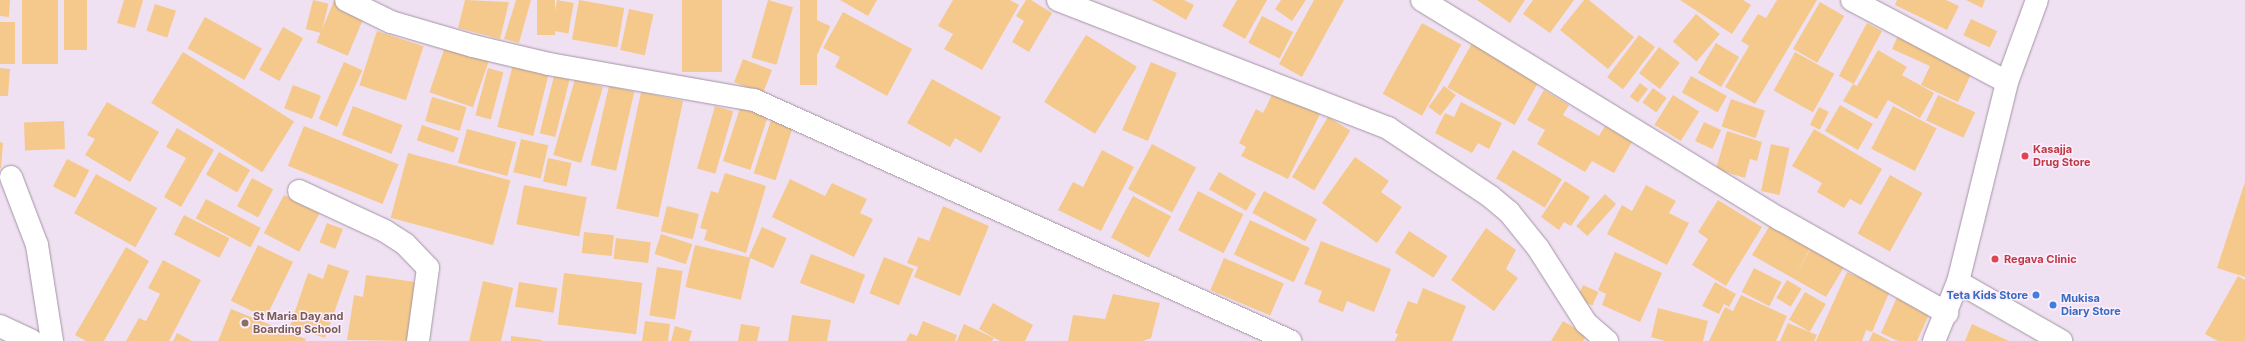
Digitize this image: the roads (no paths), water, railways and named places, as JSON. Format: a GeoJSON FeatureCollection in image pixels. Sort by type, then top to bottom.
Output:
{"type":"FeatureCollection","features":[{"type":"Feature","properties":{"kind":"street"},"geometry":{"type":"LineString","coordinates":[[346,0],[390,22],[473,46],[549,64],[754,100],[1290,341]]}},
{"type":"Feature","properties":{"kind":"street"},"geometry":{"type":"LineString","coordinates":[[1058,0],[1388,128],[1491,197],[1509,212],[1538,248],[1586,323],[1607,341]]}},
{"type":"Feature","properties":{"kind":"street"},"geometry":{"type":"LineString","coordinates":[[1422,0],[1780,219],[1947,313]]}},
{"type":"Feature","properties":{"kind":"street"},"geometry":{"type":"LineString","coordinates":[[1852,0],[2007,82]]}},
{"type":"Feature","properties":{"kind":"street"},"geometry":{"type":"LineString","coordinates":[[1934,341],[1947,313],[1958,282],[2007,82],[2036,0]]}},
{"type":"Feature","properties":{"kind":"street"},"geometry":{"type":"LineString","coordinates":[[11,177],[37,245],[52,341]]}},
{"type":"Feature","properties":{"kind":"street"},"geometry":{"type":"LineString","coordinates":[[299,191],[385,231],[405,244],[428,268],[418,341]]}},
{"type":"Feature","properties":{"kind":"street"},"geometry":{"type":"LineString","coordinates":[[1958,282],[2061,341]]}},
{"type":"Feature","properties":{"kind":"street"},"geometry":{"type":"LineString","coordinates":[[0,326],[32,341]]}},
{"type":"Feature","properties":{"kind":"place","name":"Kasajja Drug Store"},"geometry":{"type":"Point","coordinates":[2025,156]}},
{"type":"Feature","properties":{"kind":"place","name":"Regava Clinic"},"geometry":{"type":"Point","coordinates":[1995,259]}},
{"type":"Feature","properties":{"kind":"place","name":"Teta Kids Store"},"geometry":{"type":"Point","coordinates":[2036,295]}},
{"type":"Feature","properties":{"kind":"place","name":"Mukisa Diary Store"},"geometry":{"type":"Point","coordinates":[2053,305]}},
{"type":"Feature","properties":{"kind":"place","name":"St Maria Day and Boarding School"},"geometry":{"type":"Point","coordinates":[245,323]}}]}
